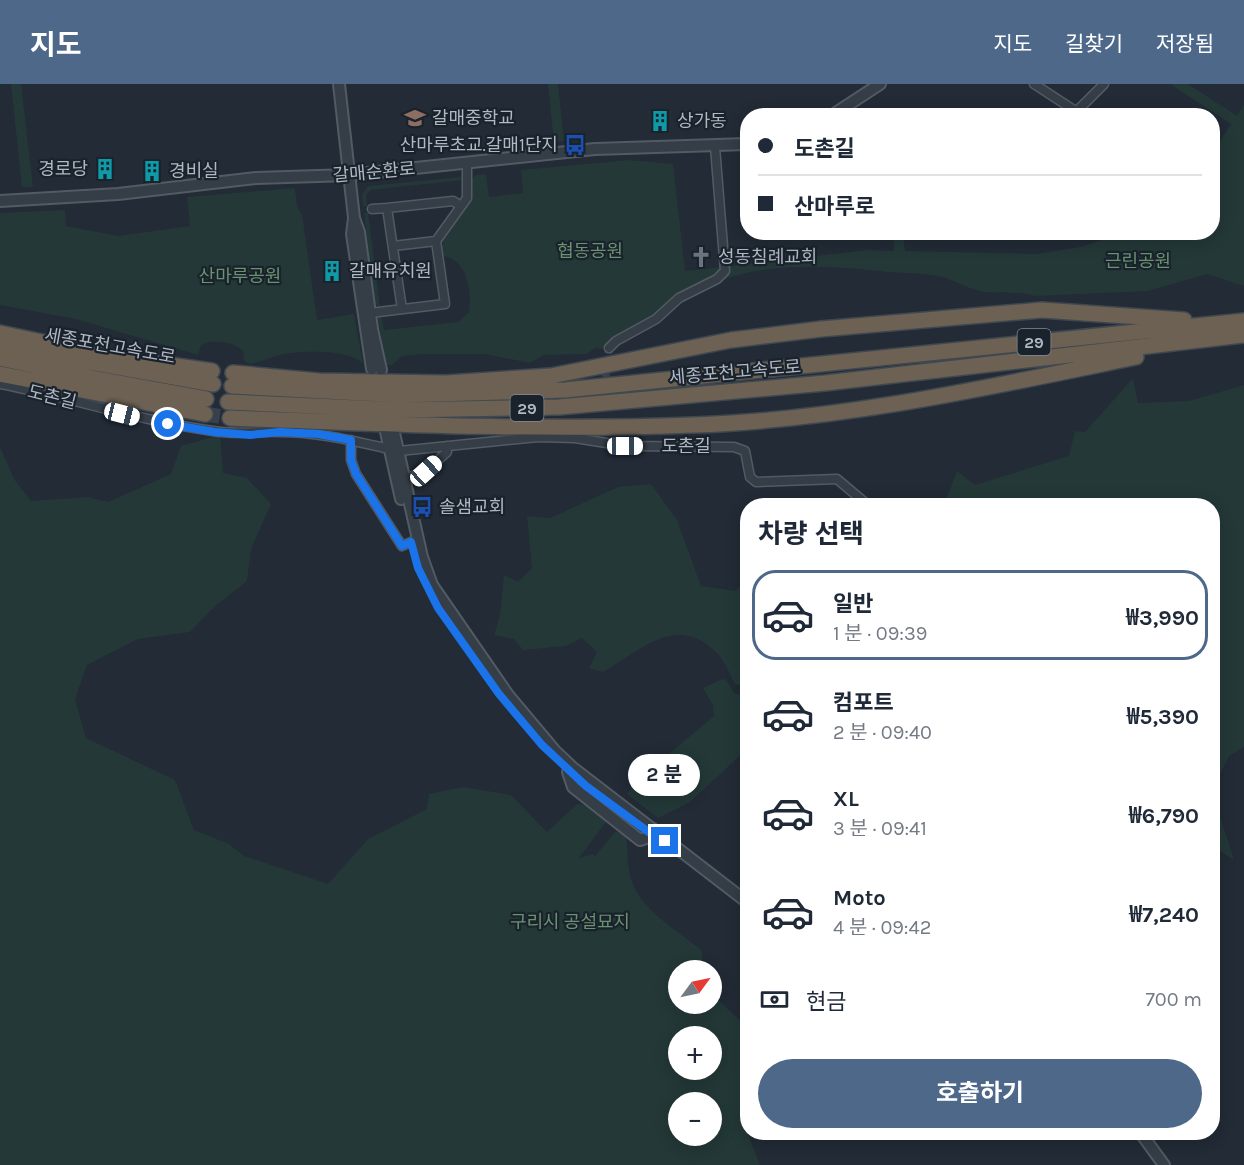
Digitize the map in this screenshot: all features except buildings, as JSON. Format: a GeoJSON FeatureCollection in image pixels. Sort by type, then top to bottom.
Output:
{"type":"FeatureCollection","features":[{"type":"Feature","properties":{"kind":"highway","name":"세종포천고속도로"},"geometry":{"type":"LineString","coordinates":[[1042,310],[1237,329],[824,362],[566,390],[401,395],[233,380],[400,384],[551,376],[731,340],[1042,310]]}},
{"type":"Feature","properties":{"kind":"highway","name":"세종포천고속도로"},"geometry":{"type":"LineString","coordinates":[[228,402],[402,410],[559,407],[825,383],[1237,329]]}},
{"type":"Feature","properties":{"kind":"highway"},"geometry":{"type":"LineString","coordinates":[[230,418],[459,427],[694,425],[830,414],[960,393],[1237,329]]}},
{"type":"Feature","properties":{"kind":"highway","name":"세종포천고속도로"},"geometry":{"type":"LineString","coordinates":[[0,333],[212,377],[0,346]]}},
{"type":"Feature","properties":{"kind":"highway","name":"세종포천고속도로"},"geometry":{"type":"LineString","coordinates":[[0,358],[206,406],[0,374]]}},
{"type":"Feature","properties":{"kind":"street"},"geometry":{"type":"LineString","coordinates":[[339,84],[354,218],[359,232],[377,369],[352,234],[354,218]]}},
{"type":"Feature","properties":{"kind":"street"},"geometry":{"type":"LineString","coordinates":[[851,108],[880,84]]}},
{"type":"Feature","properties":{"kind":"street"},"geometry":{"type":"LineString","coordinates":[[1034,84],[1066,108]]}},
{"type":"Feature","properties":{"kind":"street"},"geometry":{"type":"LineString","coordinates":[[1080,108],[1104,84]]}},
{"type":"Feature","properties":{"kind":"street","name":"갈매순환로"},"geometry":{"type":"LineString","coordinates":[[0,201],[118,194],[256,178],[349,176],[594,149],[740,145]]}},
{"type":"Feature","properties":{"kind":"street"},"geometry":{"type":"LineString","coordinates":[[609,348],[616,341],[656,319],[679,298],[717,279],[725,271],[715,147]]}},
{"type":"Feature","properties":{"kind":"street"},"geometry":{"type":"LineString","coordinates":[[370,313],[445,304],[436,241],[469,193],[467,164]]}},
{"type":"Feature","properties":{"kind":"street"},"geometry":{"type":"LineString","coordinates":[[372,209],[453,201],[461,206]]}},
{"type":"Feature","properties":{"kind":"street"},"geometry":{"type":"LineString","coordinates":[[387,208],[402,309]]}},
{"type":"Feature","properties":{"kind":"street"},"geometry":{"type":"LineString","coordinates":[[393,246],[436,241]]}},
{"type":"Feature","properties":{"kind":"street","name":"도촌길"},"geometry":{"type":"LineString","coordinates":[[0,384],[144,420],[215,432],[250,435],[280,432],[318,434],[394,450],[538,436],[598,438],[625,446],[742,448],[745,451],[750,477],[756,482],[837,479],[860,498]]}},
{"type":"Feature","properties":{"kind":"street"},"geometry":{"type":"LineString","coordinates":[[390,432],[415,540],[418,568],[438,608],[499,694],[568,772],[740,897]]}},
{"type":"Feature","properties":{"kind":"street"},"geometry":{"type":"LineString","coordinates":[[351,440],[351,460],[370,498],[402,546],[415,540]]}},
{"type":"Feature","properties":{"kind":"street"},"geometry":{"type":"LineString","coordinates":[[401,481],[426,471],[447,452],[447,446]]}},
{"type":"Feature","properties":{"kind":"street"},"geometry":{"type":"LineString","coordinates":[[415,540],[432,585],[508,694],[573,768],[651,831]]}},
{"type":"Feature","properties":{"kind":"street"},"geometry":{"type":"LineString","coordinates":[[1146,1140],[1164,1165]]}},
{"type":"Feature","properties":{"kind":"green space"},"geometry":{"type":"Polygon","coordinates":[[[11,84],[21,84],[33,187],[22,187],[11,84]]]}},
{"type":"Feature","properties":{"kind":"green space"},"geometry":{"type":"Polygon","coordinates":[[[548,84],[558,84],[564,141],[554,142],[548,84]]]}},
{"type":"Feature","properties":{"kind":"green space","name":"근린공원"},"geometry":{"type":"Polygon","coordinates":[[[1170,84],[1188,84],[1237,116],[1244,105],[1244,286],[1207,274],[1148,291],[1035,296],[979,291],[944,277],[932,275],[823,267],[758,271],[717,282],[726,276],[730,266],[868,250],[894,251],[893,240],[904,240],[905,251],[1036,254],[1081,247],[1102,240],[1220,240],[1220,141],[1231,124],[1220,117],[1220,108],[1207,108],[1170,84]]]}},
{"type":"Feature","properties":{"kind":"green space","name":"협동공원"},"geometry":{"type":"Polygon","coordinates":[[[629,160],[673,164],[685,271],[721,267],[716,275],[613,338],[605,349],[595,348],[587,354],[544,355],[530,363],[485,354],[425,354],[402,356],[392,365],[386,365],[378,319],[381,315],[384,330],[458,322],[469,312],[470,295],[466,277],[457,263],[442,256],[443,238],[471,199],[472,179],[476,175],[486,174],[489,197],[523,193],[521,170],[629,160]]]}},
{"type":"Feature","properties":{"kind":"green space"},"geometry":{"type":"Polygon","coordinates":[[[460,177],[464,180],[370,190],[366,195],[367,206],[363,207],[362,194],[368,186],[460,177]]]}},
{"type":"Feature","properties":{"kind":"green space","name":"산마루공원"},"geometry":{"type":"Polygon","coordinates":[[[295,188],[297,207],[302,214],[317,320],[354,314],[363,364],[357,359],[340,354],[309,352],[276,356],[250,364],[244,361],[243,351],[229,343],[217,341],[206,343],[201,345],[198,355],[76,319],[0,305],[0,213],[65,210],[66,226],[118,236],[190,226],[187,197],[295,188]]]}},
{"type":"Feature","properties":{"kind":"green space"},"geometry":{"type":"Polygon","coordinates":[[[368,212],[380,307],[375,304],[364,213],[368,212]]]}},
{"type":"Feature","properties":{"kind":"green space"},"geometry":{"type":"Polygon","coordinates":[[[1133,378],[1138,403],[1189,401],[1244,385],[1244,747],[1229,756],[1220,775],[1220,498],[947,498],[957,471],[975,485],[1069,456],[1075,431],[1085,432],[1133,378]]]}},
{"type":"Feature","properties":{"kind":"green space","name":"구리시 공설묘지"},"geometry":{"type":"Polygon","coordinates":[[[220,435],[223,473],[247,478],[271,504],[251,549],[247,581],[214,607],[190,632],[138,639],[87,665],[75,699],[86,738],[175,780],[194,830],[229,844],[244,856],[328,884],[368,839],[427,809],[429,794],[463,787],[511,795],[547,832],[577,804],[593,806],[607,818],[606,822],[579,858],[593,854],[595,856],[616,831],[626,837],[629,870],[639,895],[658,916],[702,951],[702,960],[668,960],[668,1014],[722,1014],[722,1003],[740,1020],[740,1140],[750,1140],[760,1165],[0,1165],[0,447],[14,479],[31,501],[87,497],[108,502],[171,474],[181,446],[220,435]]]}},
{"type":"Feature","properties":{"kind":"green space"},"geometry":{"type":"Polygon","coordinates":[[[651,484],[677,520],[701,586],[735,591],[740,586],[740,685],[735,684],[719,655],[704,642],[689,636],[675,635],[661,638],[603,672],[589,668],[597,652],[582,638],[566,646],[523,650],[514,639],[494,635],[500,615],[504,575],[518,582],[532,568],[527,516],[550,518],[618,487],[651,484]]]}},
{"type":"Feature","properties":{"kind":"green space"},"geometry":{"type":"Polygon","coordinates":[[[722,679],[726,680],[735,694],[740,694],[740,756],[690,802],[658,818],[627,794],[639,779],[714,716],[713,705],[703,688],[722,679]]]}},
{"type":"Feature","properties":{"kind":"green space"},"geometry":{"type":"Polygon","coordinates":[[[1220,817],[1234,860],[1220,851],[1220,817]]]}},
{"type":"Feature","properties":{"kind":"tunnel"},"geometry":{"type":"LineString","coordinates":[[604,389],[609,348]]}},
{"type":"Feature","properties":{"kind":"tunnel"},"geometry":{"type":"LineString","coordinates":[[205,414],[230,418]]}},
{"type":"Feature","properties":{"kind":"place","name":"갈매중학교"},"geometry":{"type":"Point","coordinates":[415,118]}},
{"type":"Feature","properties":{"kind":"place","name":"상가동"},"geometry":{"type":"Point","coordinates":[660,121]}},
{"type":"Feature","properties":{"kind":"place","name":"산마루초교.갈매1단지"},"geometry":{"type":"Point","coordinates":[575,145]}},
{"type":"Feature","properties":{"kind":"place","name":"경로당"},"geometry":{"type":"Point","coordinates":[105,169]}},
{"type":"Feature","properties":{"kind":"place","name":"경비실"},"geometry":{"type":"Point","coordinates":[152,171]}},
{"type":"Feature","properties":{"kind":"place","name":"성동침례교회"},"geometry":{"type":"Point","coordinates":[701,257]}},
{"type":"Feature","properties":{"kind":"place","name":"갈매유치원"},"geometry":{"type":"Point","coordinates":[332,271]}},
{"type":"Feature","properties":{"kind":"place","name":"솔샘교회"},"geometry":{"type":"Point","coordinates":[422,507]}},
{"type":"Feature","properties":{"kind":"route"},"geometry":{"type":"LineString","coordinates":[[168,424],[215,432],[250,435],[280,432],[318,434],[351,440],[351,460],[356,474],[402,546],[411,542],[426,588],[499,694],[568,772],[650,833],[665,841]]}}]}
